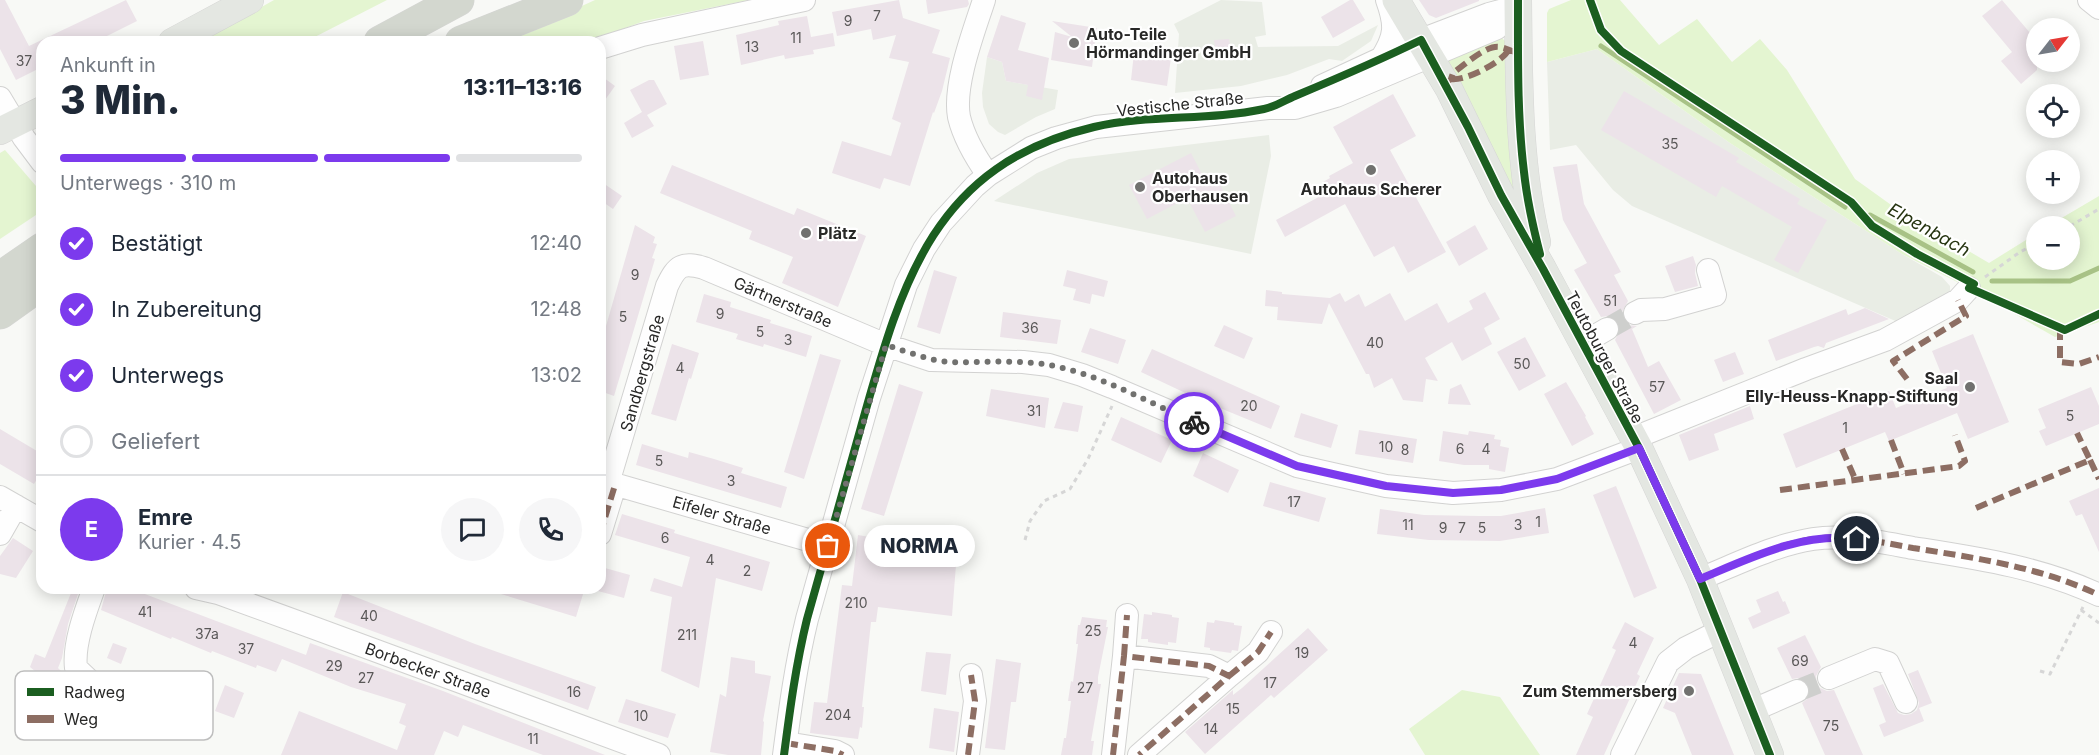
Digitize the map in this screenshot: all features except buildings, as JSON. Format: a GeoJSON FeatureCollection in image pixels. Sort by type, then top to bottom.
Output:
{"type":"FeatureCollection","features":[{"type":"Feature","properties":{"kind":"highway"},"geometry":{"type":"LineString","coordinates":[[391,36],[458,0]]}},
{"type":"Feature","properties":{"kind":"highway"},"geometry":{"type":"LineString","coordinates":[[451,36],[519,0]]}},
{"type":"Feature","properties":{"kind":"highway"},"geometry":{"type":"LineString","coordinates":[[476,36],[567,0]]}},
{"type":"Feature","properties":{"kind":"highway"},"geometry":{"type":"LineString","coordinates":[[0,278],[36,253]]}},
{"type":"Feature","properties":{"kind":"highway"},"geometry":{"type":"LineString","coordinates":[[0,313],[36,287]]}},
{"type":"Feature","properties":{"kind":"main road"},"geometry":{"type":"LineString","coordinates":[[183,36],[250,0]]}},
{"type":"Feature","properties":{"kind":"main road","name":"Teutoburger Straße"},"geometry":{"type":"LineString","coordinates":[[1396,0],[1426,48],[1501,195],[1636,443],[1700,579],[1770,755]]}},
{"type":"Feature","properties":{"kind":"main road","name":"Teutoburger Straße"},"geometry":{"type":"LineString","coordinates":[[1522,2],[1520,132],[1523,171],[1543,269]]}},
{"type":"Feature","properties":{"kind":"main road"},"geometry":{"type":"LineString","coordinates":[[8,127],[36,113]]}},
{"type":"Feature","properties":{"kind":"street"},"geometry":{"type":"LineString","coordinates":[[606,46],[642,35],[804,0]]}},
{"type":"Feature","properties":{"kind":"street"},"geometry":{"type":"LineString","coordinates":[[984,0],[966,56],[960,87],[959,116],[975,156],[988,175]]}},
{"type":"Feature","properties":{"kind":"street"},"geometry":{"type":"LineString","coordinates":[[1381,59],[1390,45],[1394,30],[1394,22],[1387,0]]}},
{"type":"Feature","properties":{"kind":"street"},"geometry":{"type":"LineString","coordinates":[[2089,0],[2099,8]]}},
{"type":"Feature","properties":{"kind":"street"},"geometry":{"type":"LineString","coordinates":[[1426,48],[1489,14],[1522,2]]}},
{"type":"Feature","properties":{"kind":"street","name":"Vestische Straße"},"geometry":{"type":"LineString","coordinates":[[1268,108],[1381,59],[1426,48]]}},
{"type":"Feature","properties":{"kind":"street","name":"Vestische Straße"},"geometry":{"type":"LineString","coordinates":[[785,749],[798,654],[886,345],[906,285],[924,249],[941,223],[963,198],[988,175],[1018,154],[1043,143],[1096,127],[1268,108],[1294,108],[1336,96],[1405,69],[1426,48]]}},
{"type":"Feature","properties":{"kind":"street"},"geometry":{"type":"LineString","coordinates":[[0,98],[8,127],[36,156]]}},
{"type":"Feature","properties":{"kind":"street","name":"Gärtnerstraße"},"geometry":{"type":"LineString","coordinates":[[680,267],[692,265],[704,268],[886,345],[932,360],[1049,365],[1112,387],[1297,466],[1386,486],[1453,493],[1501,490],[1557,479],[1806,369],[1885,340],[1958,300],[1968,288]]}},
{"type":"Feature","properties":{"kind":"street","name":"Sandbergstraße"},"geometry":{"type":"LineString","coordinates":[[608,483],[667,286],[672,274],[680,267]]}},
{"type":"Feature","properties":{"kind":"street"},"geometry":{"type":"LineString","coordinates":[[1635,313],[1641,310],[1665,309],[1715,295],[1708,270]]}},
{"type":"Feature","properties":{"kind":"street"},"geometry":{"type":"LineString","coordinates":[[1583,343],[1607,329]]}},
{"type":"Feature","properties":{"kind":"street","name":"Eifeler Straße"},"geometry":{"type":"LineString","coordinates":[[608,483],[828,546]]}},
{"type":"Feature","properties":{"kind":"street"},"geometry":{"type":"LineString","coordinates":[[0,534],[8,501],[36,517]]}},
{"type":"Feature","properties":{"kind":"street"},"geometry":{"type":"LineString","coordinates":[[1700,579],[1759,554],[1790,544],[1811,539],[1845,537],[2020,567],[2090,599]]}},
{"type":"Feature","properties":{"kind":"street"},"geometry":{"type":"LineString","coordinates":[[79,671],[76,668],[75,659],[86,594]]}},
{"type":"Feature","properties":{"kind":"street","name":"Borbecker Straße"},"geometry":{"type":"LineString","coordinates":[[227,594],[659,755]]}},
{"type":"Feature","properties":{"kind":"street"},"geometry":{"type":"LineString","coordinates":[[1113,755],[1127,615]]}},
{"type":"Feature","properties":{"kind":"street"},"geometry":{"type":"LineString","coordinates":[[1622,755],[1668,662],[1686,648],[1720,631]]}},
{"type":"Feature","properties":{"kind":"street"},"geometry":{"type":"LineString","coordinates":[[1139,755],[1258,652],[1271,632]]}},
{"type":"Feature","properties":{"kind":"street"},"geometry":{"type":"LineString","coordinates":[[1124,656],[1209,666],[1229,676]]}},
{"type":"Feature","properties":{"kind":"street"},"geometry":{"type":"LineString","coordinates":[[1829,678],[1875,659],[1882,661],[1888,663],[1906,702]]}},
{"type":"Feature","properties":{"kind":"street"},"geometry":{"type":"LineString","coordinates":[[968,755],[975,701],[971,675]]}},
{"type":"Feature","properties":{"kind":"street"},"geometry":{"type":"LineString","coordinates":[[1751,711],[1797,691]]}},
{"type":"Feature","properties":{"kind":"street"},"geometry":{"type":"LineString","coordinates":[[785,749],[835,751],[843,755]]}},
{"type":"Feature","properties":{"kind":"path"},"geometry":{"type":"LineString","coordinates":[[2080,220],[2099,209]]}},
{"type":"Feature","properties":{"kind":"path"},"geometry":{"type":"LineString","coordinates":[[1968,288],[2026,248]]}},
{"type":"Feature","properties":{"kind":"path"},"geometry":{"type":"LineString","coordinates":[[1025,540],[1030,520],[1044,501],[1070,489],[1088,459],[1114,401],[1112,387]]}},
{"type":"Feature","properties":{"kind":"path"},"geometry":{"type":"LineString","coordinates":[[2090,599],[2099,623]]}},
{"type":"Feature","properties":{"kind":"path"},"geometry":{"type":"LineString","coordinates":[[2040,671],[2050,674],[2090,599]]}},
{"type":"Feature","properties":{"kind":"shaded area"},"geometry":{"type":"Polygon","coordinates":[[[1221,0],[1262,2],[1266,35],[1255,37],[1258,47],[1338,46],[1378,25],[1371,41],[1342,61],[1329,59],[1287,75],[1241,86],[1175,93],[1179,34],[1174,24],[1221,0]]]}},
{"type":"Feature","properties":{"kind":"shaded area"},"geometry":{"type":"Polygon","coordinates":[[[1597,49],[1730,143],[1902,254],[1942,277],[1950,286],[1950,291],[1944,299],[1900,323],[1632,206],[1613,190],[1576,145],[1550,150],[1547,62],[1597,49]]]}},
{"type":"Feature","properties":{"kind":"shaded area"},"geometry":{"type":"Polygon","coordinates":[[[987,57],[1002,62],[1006,81],[1058,90],[1055,109],[1005,135],[998,132],[989,124],[983,107],[982,93],[987,57]]]}},
{"type":"Feature","properties":{"kind":"shaded area","name":"Autohaus Oberhausen"},"geometry":{"type":"Polygon","coordinates":[[[1269,135],[1271,156],[1251,254],[994,201],[1037,173],[1069,159],[1269,135]]]}},
{"type":"Feature","properties":{"kind":"green space"},"geometry":{"type":"Polygon","coordinates":[[[274,0],[387,0],[317,36],[210,36],[274,0]]]}},
{"type":"Feature","properties":{"kind":"green space"},"geometry":{"type":"Polygon","coordinates":[[[595,0],[749,0],[644,21],[604,36],[516,36],[595,0]]]}},
{"type":"Feature","properties":{"kind":"green space"},"geometry":{"type":"Polygon","coordinates":[[[1571,0],[1620,0],[1659,45],[1697,19],[1732,62],[1760,39],[1787,70],[1855,179],[1894,207],[1989,263],[2026,240],[2026,270],[2080,270],[2080,216],[2065,216],[2099,196],[2099,322],[2055,337],[1969,288],[1902,254],[1730,143],[1597,49],[1547,62],[1547,13],[1549,9],[1571,0]]]}},
{"type":"Feature","properties":{"kind":"green space"},"geometry":{"type":"Polygon","coordinates":[[[1500,36],[1507,43],[1520,208],[1445,68],[1447,56],[1500,36]]]}},
{"type":"Feature","properties":{"kind":"green space"},"geometry":{"type":"Polygon","coordinates":[[[5,150],[36,186],[36,215],[0,239],[0,153],[5,150]]]}},
{"type":"Feature","properties":{"kind":"green space"},"geometry":{"type":"Polygon","coordinates":[[[1462,690],[1500,697],[1540,755],[1425,755],[1409,729],[1462,690]]]}},
{"type":"Feature","properties":{"kind":"waterway","name":"Elpenbach"},"geometry":{"type":"LineString","coordinates":[[1601,46],[1845,207]]}},
{"type":"Feature","properties":{"kind":"waterway","name":"Elpenbach"},"geometry":{"type":"LineString","coordinates":[[1870,215],[1973,272]]}},
{"type":"Feature","properties":{"kind":"waterway","name":"Elpenbach"},"geometry":{"type":"LineString","coordinates":[[1992,281],[2070,281],[2099,268]]}},
{"type":"Feature","properties":{"kind":"tunnel"},"geometry":{"type":"LineString","coordinates":[[1607,329],[1635,313]]}},
{"type":"Feature","properties":{"kind":"tunnel"},"geometry":{"type":"LineString","coordinates":[[1797,691],[1829,678]]}},
{"type":"Feature","properties":{"kind":"marked path"},"geometry":{"type":"LineString","coordinates":[[1445,83],[1451,79],[1453,73],[1475,56],[1489,49],[1500,47],[1519,53]]}},
{"type":"Feature","properties":{"kind":"marked path"},"geometry":{"type":"LineString","coordinates":[[1451,79],[1465,77],[1482,70],[1498,61],[1508,51]]}},
{"type":"Feature","properties":{"kind":"marked path"},"geometry":{"type":"LineString","coordinates":[[1907,379],[1893,361],[1966,316],[1958,300]]}},
{"type":"Feature","properties":{"kind":"marked path"},"geometry":{"type":"LineString","coordinates":[[2060,328],[2060,362],[2079,364],[2099,357]]}},
{"type":"Feature","properties":{"kind":"marked path"},"geometry":{"type":"LineString","coordinates":[[1976,508],[2090,460],[2077,433]]}},
{"type":"Feature","properties":{"kind":"marked path"},"geometry":{"type":"LineString","coordinates":[[1780,490],[1959,466],[1965,461],[1955,435]]}},
{"type":"Feature","properties":{"kind":"marked path"},"geometry":{"type":"LineString","coordinates":[[1891,440],[1904,474]]}},
{"type":"Feature","properties":{"kind":"marked path"},"geometry":{"type":"LineString","coordinates":[[1842,449],[1856,481]]}},
{"type":"Feature","properties":{"kind":"marked path"},"geometry":{"type":"LineString","coordinates":[[2090,460],[2099,479]]}},
{"type":"Feature","properties":{"kind":"marked path"},"geometry":{"type":"LineString","coordinates":[[606,514],[615,485]]}},
{"type":"Feature","properties":{"kind":"marked path"},"geometry":{"type":"LineString","coordinates":[[1700,579],[1784,546],[1813,539],[1838,537],[1876,541],[2031,570],[2099,595]]}},
{"type":"Feature","properties":{"kind":"marked path"},"geometry":{"type":"LineString","coordinates":[[1124,656],[1127,615]]}},
{"type":"Feature","properties":{"kind":"marked path"},"geometry":{"type":"LineString","coordinates":[[1229,676],[1258,652],[1271,632]]}},
{"type":"Feature","properties":{"kind":"marked path"},"geometry":{"type":"LineString","coordinates":[[1113,755],[1124,656],[1209,666],[1229,676],[1139,755]]}},
{"type":"Feature","properties":{"kind":"marked path"},"geometry":{"type":"LineString","coordinates":[[968,755],[975,701],[971,675]]}},
{"type":"Feature","properties":{"kind":"marked path"},"geometry":{"type":"LineString","coordinates":[[786,743],[835,751],[843,755]]}},
{"type":"Feature","properties":{"kind":"cycle path"},"geometry":{"type":"LineString","coordinates":[[1518,0],[1520,130],[1525,182],[1540,254]]}},
{"type":"Feature","properties":{"kind":"cycle path"},"geometry":{"type":"LineString","coordinates":[[1590,0],[1601,30],[1621,51],[1851,202],[1872,226],[1917,254],[1974,284]]}},
{"type":"Feature","properties":{"kind":"cycle path"},"geometry":{"type":"LineString","coordinates":[[784,755],[796,670],[807,619],[876,375],[910,280],[932,238],[960,201],[995,170],[1039,145],[1094,127],[1115,123],[1243,113],[1268,108],[1421,40],[1468,127],[1501,195],[1639,448],[1700,579],[1770,755]]}},
{"type":"Feature","properties":{"kind":"cycle path"},"geometry":{"type":"LineString","coordinates":[[1969,288],[2065,330],[2099,314]]}},
{"type":"Feature","properties":{"kind":"way so far"},"geometry":{"type":"LineString","coordinates":[[828,546],[886,345],[932,360],[947,362],[997,361],[1049,365],[1082,375],[1194,422]]}},
{"type":"Feature","properties":{"kind":"place","name":"Auto-Teile Hörmandinger GmbH"},"geometry":{"type":"Point","coordinates":[1074,43]}},
{"type":"Feature","properties":{"kind":"place","name":"Autohaus Scherer"},"geometry":{"type":"Point","coordinates":[1371,170]}},
{"type":"Feature","properties":{"kind":"place","name":"Autohaus Oberhausen"},"geometry":{"type":"Point","coordinates":[1140,187]}},
{"type":"Feature","properties":{"kind":"place","name":"Plätz"},"geometry":{"type":"Point","coordinates":[806,233]}},
{"type":"Feature","properties":{"kind":"place","name":"Saal Elly-Heuss-Knapp-Stiftung"},"geometry":{"type":"Point","coordinates":[1970,387]}},
{"type":"Feature","properties":{"kind":"place","name":"NORMA"},"geometry":{"type":"Point","coordinates":[828,546]}},
{"type":"Feature","properties":{"kind":"place","name":"Zum Stemmersberg"},"geometry":{"type":"Point","coordinates":[1689,691]}},
{"type":"Feature","properties":{"kind":"route"},"geometry":{"type":"LineString","coordinates":[[1194,422],[1297,466],[1386,486],[1453,493],[1501,490],[1557,479],[1639,448],[1700,579],[1759,554],[1790,544],[1831,537],[1857,539]]}}]}
